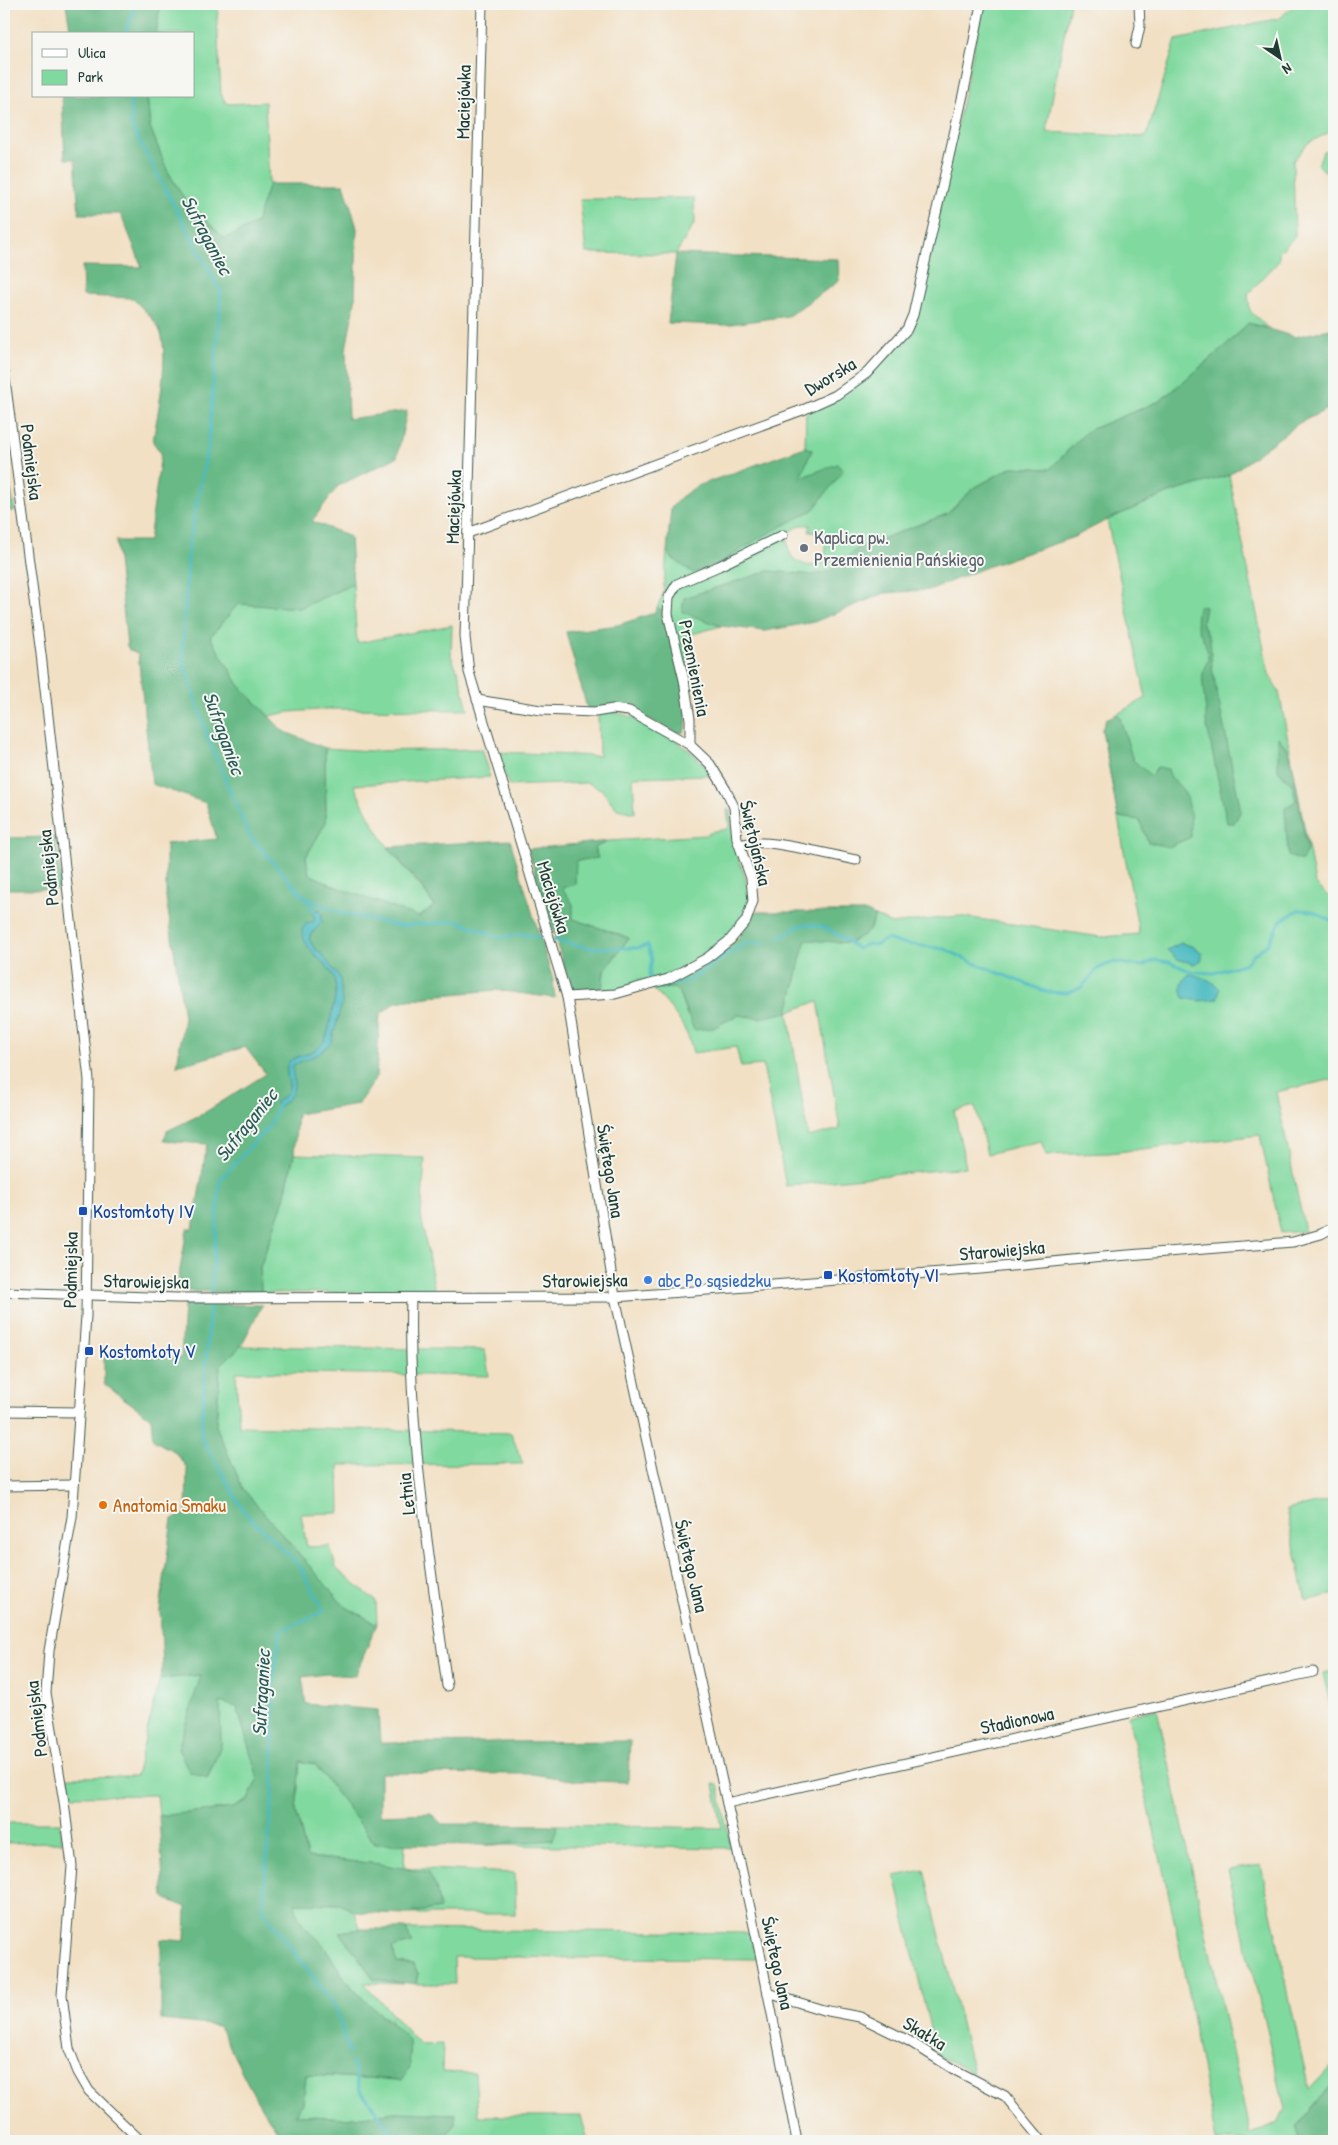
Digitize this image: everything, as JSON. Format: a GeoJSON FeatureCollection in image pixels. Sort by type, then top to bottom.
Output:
{"type":"FeatureCollection","features":[{"type":"Feature","properties":{"kind":"street","name":"Maciejówka"},"geometry":{"type":"LineString","coordinates":[[482,4],[465,637],[469,672],[567,997]]}},
{"type":"Feature","properties":{"kind":"street","name":"Dworska"},"geometry":{"type":"LineString","coordinates":[[468,533],[805,409],[852,386],[873,367],[907,329],[914,315],[968,77],[981,4]]}},
{"type":"Feature","properties":{"kind":"street"},"geometry":{"type":"LineString","coordinates":[[1136,44],[1140,26],[1140,4]]}},
{"type":"Feature","properties":{"kind":"street","name":"Podmiejska"},"geometry":{"type":"LineString","coordinates":[[4,372],[41,654],[88,1080],[86,1296],[72,1517],[49,1651],[46,1692],[64,1802],[72,1866],[62,1995],[69,2050],[78,2072],[89,2091],[141,2141]]}},
{"type":"Feature","properties":{"kind":"street","name":"Przemienienia"},"geometry":{"type":"LineString","coordinates":[[690,745],[687,700],[668,614],[669,597],[677,584],[783,535]]}},
{"type":"Feature","properties":{"kind":"street","name":"Świętojańska"},"geometry":{"type":"LineString","coordinates":[[477,700],[541,710],[595,712],[613,708],[629,712],[690,745],[710,764],[734,807],[737,839],[750,878],[753,901],[746,921],[730,940],[707,958],[668,979],[615,994],[567,997]]}},
{"type":"Feature","properties":{"kind":"street"},"geometry":{"type":"LineString","coordinates":[[740,845],[748,842],[764,843],[856,860]]}},
{"type":"Feature","properties":{"kind":"street","name":"Świętego Jana"},"geometry":{"type":"LineString","coordinates":[[567,997],[616,1297],[768,1993],[797,2141]]}},
{"type":"Feature","properties":{"kind":"street","name":"Starowiejska"},"geometry":{"type":"LineString","coordinates":[[4,1292],[86,1296],[205,1298],[616,1297],[981,1269],[1113,1256],[1293,1242],[1321,1234],[1334,1227]]}},
{"type":"Feature","properties":{"kind":"street","name":"Letnia"},"geometry":{"type":"LineString","coordinates":[[411,1298],[412,1393],[428,1548],[448,1686]]}},
{"type":"Feature","properties":{"kind":"street"},"geometry":{"type":"LineString","coordinates":[[4,1411],[79,1412]]}},
{"type":"Feature","properties":{"kind":"street"},"geometry":{"type":"LineString","coordinates":[[4,1486],[74,1485]]}},
{"type":"Feature","properties":{"kind":"street","name":"Stadionowa"},"geometry":{"type":"LineString","coordinates":[[727,1803],[1313,1672]]}},
{"type":"Feature","properties":{"kind":"street","name":"Skałka"},"geometry":{"type":"LineString","coordinates":[[768,1993],[823,2010],[860,2017],[900,2036],[955,2070],[1005,2096],[1042,2141]]}},
{"type":"Feature","properties":{"kind":"green space"},"geometry":{"type":"Polygon","coordinates":[[[66,4],[160,4],[156,32],[71,32],[66,4]]]}},
{"type":"Feature","properties":{"kind":"green space"},"geometry":{"type":"Polygon","coordinates":[[[160,4],[219,4],[217,19],[221,94],[226,103],[230,104],[265,102],[269,184],[256,223],[225,239],[185,200],[167,170],[150,127],[147,98],[195,98],[195,32],[156,32],[160,4]]]}},
{"type":"Feature","properties":{"kind":"green space"},"geometry":{"type":"Polygon","coordinates":[[[983,4],[1070,4],[1046,132],[1146,137],[1176,40],[1280,18],[1295,4],[1334,4],[1334,130],[1308,143],[1293,161],[1295,236],[1279,253],[1279,261],[1248,294],[1250,311],[1268,328],[1248,323],[1227,345],[1160,401],[1087,431],[1050,469],[1012,467],[974,488],[947,514],[858,548],[830,571],[814,575],[769,571],[684,598],[683,612],[721,626],[685,636],[691,696],[684,693],[663,611],[657,608],[663,595],[667,551],[672,558],[717,565],[758,539],[837,465],[799,478],[812,450],[805,447],[806,413],[883,361],[916,320],[983,4]],[[801,525],[783,535],[787,538],[789,550],[794,559],[810,566],[823,560],[825,546],[818,534],[809,531],[810,525],[801,525]]]}},
{"type":"Feature","properties":{"kind":"green space"},"geometry":{"type":"Polygon","coordinates":[[[62,98],[147,98],[150,127],[167,170],[185,200],[225,239],[256,223],[269,184],[344,184],[357,228],[355,301],[346,349],[348,419],[407,411],[397,457],[338,486],[312,521],[350,537],[353,584],[300,608],[238,604],[210,637],[239,685],[283,731],[325,748],[326,822],[306,857],[309,874],[336,887],[419,917],[434,906],[424,889],[388,847],[510,840],[553,980],[555,998],[496,990],[441,995],[396,1002],[380,1014],[376,1077],[358,1104],[297,1114],[294,1154],[284,1199],[260,1267],[261,1293],[181,1291],[177,1287],[187,1229],[193,1229],[207,1144],[164,1141],[167,1131],[204,1113],[266,1074],[245,1047],[177,1066],[184,1017],[166,897],[166,844],[217,839],[206,803],[152,784],[138,654],[130,651],[127,646],[116,541],[149,541],[161,453],[153,442],[160,400],[164,351],[158,327],[132,298],[83,296],[82,266],[142,267],[121,214],[79,214],[75,159],[65,159],[62,98]]]}},
{"type":"Feature","properties":{"kind":"green space"},"geometry":{"type":"Polygon","coordinates":[[[1334,150],[1334,179],[1318,165],[1323,151],[1334,150]]]}},
{"type":"Feature","properties":{"kind":"green space"},"geometry":{"type":"Polygon","coordinates":[[[694,198],[695,222],[676,254],[586,253],[580,199],[694,198]]]}},
{"type":"Feature","properties":{"kind":"green space"},"geometry":{"type":"Polygon","coordinates":[[[676,254],[838,259],[839,281],[788,316],[724,325],[668,323],[676,254]]]}},
{"type":"Feature","properties":{"kind":"green space"},"geometry":{"type":"Polygon","coordinates":[[[1248,323],[1295,337],[1334,328],[1334,406],[1299,423],[1229,475],[1169,493],[1107,520],[1074,537],[989,566],[929,590],[885,593],[814,622],[765,631],[721,626],[682,612],[684,598],[769,571],[814,575],[830,571],[858,548],[947,514],[974,488],[1012,467],[1050,469],[1087,431],[1160,401],[1227,345],[1248,323]]]}},
{"type":"Feature","properties":{"kind":"green space"},"geometry":{"type":"Polygon","coordinates":[[[805,447],[812,450],[800,478],[837,464],[843,471],[813,510],[758,539],[717,565],[693,573],[672,558],[667,551],[671,508],[681,497],[697,486],[805,447]]]}},
{"type":"Feature","properties":{"kind":"green space"},"geometry":{"type":"Polygon","coordinates":[[[1229,475],[1269,674],[1279,692],[1315,883],[1334,902],[1334,1079],[1276,1092],[1305,1231],[1281,1233],[1260,1135],[1109,1153],[1046,1155],[1041,1141],[987,1154],[975,1106],[954,1111],[966,1167],[786,1186],[763,1065],[741,1067],[736,1047],[693,1053],[691,1043],[683,1026],[652,988],[664,985],[661,988],[674,988],[679,993],[687,1015],[713,1028],[738,1015],[760,1018],[795,987],[799,961],[806,939],[850,943],[869,931],[875,916],[891,924],[958,916],[1101,937],[1139,934],[1102,729],[1120,718],[1117,714],[1146,698],[1107,520],[1169,493],[1229,475]],[[818,1001],[788,1012],[808,1137],[840,1129],[818,1001]]]}},
{"type":"Feature","properties":{"kind":"green space"},"geometry":{"type":"Polygon","coordinates":[[[4,491],[11,491],[15,511],[4,511],[4,491]]]}},
{"type":"Feature","properties":{"kind":"green space"},"geometry":{"type":"Polygon","coordinates":[[[353,584],[357,643],[452,625],[451,656],[459,674],[468,710],[331,709],[289,712],[269,716],[239,685],[210,637],[238,604],[300,608],[353,584]]]}},
{"type":"Feature","properties":{"kind":"green space"},"geometry":{"type":"Polygon","coordinates":[[[1199,606],[1205,607],[1202,623],[1210,638],[1212,668],[1241,811],[1234,823],[1227,823],[1206,721],[1203,677],[1208,659],[1207,649],[1196,621],[1199,606]]]}},
{"type":"Feature","properties":{"kind":"green space"},"geometry":{"type":"Polygon","coordinates":[[[657,608],[664,611],[669,618],[678,659],[685,694],[686,723],[684,732],[677,733],[637,713],[587,708],[566,632],[618,625],[654,613],[657,608]]]}},
{"type":"Feature","properties":{"kind":"green space"},"geometry":{"type":"Polygon","coordinates":[[[612,712],[639,720],[667,735],[693,754],[713,775],[633,777],[635,813],[617,809],[601,789],[588,783],[509,786],[497,752],[599,756],[598,715],[612,712]]]}},
{"type":"Feature","properties":{"kind":"green space"},"geometry":{"type":"Polygon","coordinates":[[[1117,714],[1120,718],[1133,760],[1151,776],[1157,767],[1168,769],[1173,779],[1184,792],[1189,808],[1191,837],[1169,847],[1148,842],[1139,820],[1118,817],[1102,729],[1106,719],[1117,714]]]}},
{"type":"Feature","properties":{"kind":"green space"},"geometry":{"type":"Polygon","coordinates":[[[1278,737],[1290,752],[1307,850],[1302,861],[1288,856],[1285,808],[1296,801],[1292,785],[1278,770],[1278,737]]]}},
{"type":"Feature","properties":{"kind":"green space"},"geometry":{"type":"Polygon","coordinates":[[[325,748],[371,751],[481,749],[490,777],[354,785],[369,817],[383,840],[434,906],[419,918],[336,887],[309,874],[306,857],[326,822],[325,748]]]}},
{"type":"Feature","properties":{"kind":"green space"},"geometry":{"type":"Polygon","coordinates":[[[727,809],[730,809],[733,839],[745,876],[749,899],[748,906],[736,926],[709,952],[676,972],[639,986],[602,990],[604,971],[629,938],[573,919],[561,888],[575,884],[575,860],[598,858],[594,848],[609,841],[706,835],[714,831],[727,829],[729,826],[727,809]]]}},
{"type":"Feature","properties":{"kind":"green space"},"geometry":{"type":"Polygon","coordinates":[[[55,837],[62,889],[4,889],[4,838],[55,837]]]}},
{"type":"Feature","properties":{"kind":"green space"},"geometry":{"type":"Polygon","coordinates":[[[609,841],[594,848],[598,858],[576,861],[575,884],[562,888],[573,904],[573,919],[629,938],[604,971],[602,990],[572,992],[528,849],[609,841]]]}},
{"type":"Feature","properties":{"kind":"green space"},"geometry":{"type":"Polygon","coordinates":[[[754,912],[867,912],[875,916],[869,931],[850,943],[806,940],[788,1012],[760,1018],[738,1015],[713,1028],[694,1030],[679,993],[674,988],[660,989],[718,956],[740,936],[754,912]]]}},
{"type":"Feature","properties":{"kind":"green space"},"geometry":{"type":"Polygon","coordinates":[[[294,1154],[425,1158],[421,1216],[435,1292],[261,1293],[260,1267],[284,1199],[294,1154]]]}},
{"type":"Feature","properties":{"kind":"green space"},"geometry":{"type":"Polygon","coordinates":[[[184,1304],[262,1305],[241,1346],[220,1365],[216,1426],[243,1489],[344,1606],[377,1624],[355,1676],[326,1674],[302,1677],[306,1704],[378,1710],[380,1743],[630,1741],[628,1782],[578,1781],[533,1774],[380,1773],[380,1815],[430,1813],[442,1824],[558,1825],[553,1840],[486,1845],[375,1844],[315,1764],[300,1761],[296,1811],[307,1857],[380,1864],[429,1873],[436,1887],[440,1908],[405,1914],[355,1912],[340,1904],[295,1903],[302,1924],[324,1946],[352,1988],[409,2040],[410,2068],[402,2080],[306,2075],[303,2103],[295,2115],[345,2118],[395,2112],[455,2114],[455,2124],[444,2141],[287,2141],[267,2116],[258,2101],[219,2026],[161,2020],[161,1939],[185,1941],[186,1907],[164,1898],[159,1816],[233,1808],[248,1800],[258,1778],[237,1707],[220,1702],[221,1745],[207,1778],[190,1772],[178,1749],[201,1675],[160,1679],[163,1666],[160,1610],[172,1519],[186,1514],[187,1468],[175,1452],[153,1440],[151,1418],[104,1384],[104,1355],[181,1358],[184,1304]]]}},
{"type":"Feature","properties":{"kind":"green space"},"geometry":{"type":"Polygon","coordinates":[[[241,1346],[485,1350],[489,1376],[236,1372],[239,1426],[511,1433],[523,1464],[339,1465],[340,1513],[301,1514],[307,1547],[330,1546],[336,1568],[376,1601],[377,1624],[344,1606],[243,1489],[216,1426],[220,1365],[241,1346]]]}},
{"type":"Feature","properties":{"kind":"green space"},"geometry":{"type":"Polygon","coordinates":[[[1334,1499],[1334,1594],[1306,1601],[1286,1510],[1334,1499]]]}},
{"type":"Feature","properties":{"kind":"green space"},"geometry":{"type":"Polygon","coordinates":[[[1334,1671],[1334,1723],[1323,1673],[1334,1671]]]}},
{"type":"Feature","properties":{"kind":"green space"},"geometry":{"type":"Polygon","coordinates":[[[202,1675],[178,1749],[190,1772],[208,1777],[221,1745],[220,1702],[237,1707],[258,1778],[248,1800],[233,1808],[159,1816],[157,1795],[70,1796],[68,1777],[136,1776],[160,1679],[202,1675]]]}},
{"type":"Feature","properties":{"kind":"green space"},"geometry":{"type":"Polygon","coordinates":[[[1157,1709],[1250,2134],[1278,2124],[1285,2109],[1228,1870],[1261,1865],[1309,2090],[1334,2063],[1334,2082],[1297,2127],[1299,2141],[1216,2141],[1173,1914],[1128,1716],[1157,1709]]]}},
{"type":"Feature","properties":{"kind":"green space"},"geometry":{"type":"Polygon","coordinates":[[[300,1761],[315,1764],[375,1843],[405,1844],[404,1868],[515,1873],[516,1914],[405,1914],[440,1908],[380,1864],[307,1857],[296,1811],[300,1761]]]}},
{"type":"Feature","properties":{"kind":"green space"},"geometry":{"type":"Polygon","coordinates":[[[714,1784],[718,1784],[731,1848],[486,1845],[552,1840],[558,1825],[722,1828],[714,1784]]]}},
{"type":"Feature","properties":{"kind":"green space"},"geometry":{"type":"Polygon","coordinates":[[[4,1823],[60,1823],[62,1842],[4,1843],[4,1823]]]}},
{"type":"Feature","properties":{"kind":"green space"},"geometry":{"type":"Polygon","coordinates":[[[924,1870],[973,2073],[936,2054],[895,1876],[924,1870]]]}},
{"type":"Feature","properties":{"kind":"green space"},"geometry":{"type":"Polygon","coordinates":[[[294,1903],[341,1904],[355,1912],[360,1929],[340,1932],[374,1979],[404,1984],[364,1983],[420,2045],[443,2044],[442,2072],[475,2073],[478,2116],[581,2116],[588,2141],[444,2141],[455,2114],[395,2112],[345,2118],[294,2115],[303,2103],[306,2075],[401,2080],[391,2021],[370,2007],[345,1979],[324,1946],[298,1921],[294,1903]]]}},
{"type":"Feature","properties":{"kind":"green space"},"geometry":{"type":"Polygon","coordinates":[[[360,1929],[406,1929],[412,1943],[392,1948],[397,1963],[413,1965],[418,1973],[416,1984],[374,1979],[340,1932],[360,1929]]]}},
{"type":"Feature","properties":{"kind":"green space"},"geometry":{"type":"Polygon","coordinates":[[[406,1929],[750,1933],[756,1959],[454,1957],[455,1984],[416,1984],[418,1973],[413,1965],[396,1963],[392,1947],[411,1943],[406,1929]]]}},
{"type":"Feature","properties":{"kind":"green space"},"geometry":{"type":"Polygon","coordinates":[[[1334,2082],[1334,2141],[1299,2141],[1297,2127],[1334,2082]]]}},
{"type":"Feature","properties":{"kind":"water"},"geometry":{"type":"Polygon","coordinates":[[[319,909],[322,914],[322,923],[311,934],[309,939],[315,949],[321,953],[340,978],[342,1004],[331,1043],[319,1054],[293,1065],[293,1092],[286,1102],[279,1107],[275,1103],[283,1097],[289,1088],[288,1062],[318,1048],[326,1037],[330,1025],[335,995],[333,975],[307,945],[302,929],[306,924],[314,921],[315,918],[312,913],[319,909]]]}},
{"type":"Feature","properties":{"kind":"water"},"geometry":{"type":"Polygon","coordinates":[[[1181,943],[1195,947],[1202,953],[1202,960],[1194,964],[1177,959],[1167,950],[1181,943]]]}},
{"type":"Feature","properties":{"kind":"water"},"geometry":{"type":"Polygon","coordinates":[[[1189,974],[1206,979],[1217,986],[1220,989],[1217,999],[1200,1001],[1184,998],[1182,985],[1189,974]]]}},
{"type":"Feature","properties":{"kind":"waterway","name":"Sufraganiec"},"geometry":{"type":"LineString","coordinates":[[127,32],[137,4]]}},
{"type":"Feature","properties":{"kind":"waterway","name":"Sufraganiec"},"geometry":{"type":"LineString","coordinates":[[130,98],[132,127],[221,293],[208,446],[189,543],[182,658],[209,741],[249,835],[316,913]]}},
{"type":"Feature","properties":{"kind":"waterway"},"geometry":{"type":"LineString","coordinates":[[304,897],[338,912],[399,926],[458,921],[500,938],[521,934],[591,948],[637,948],[648,945],[652,960],[649,974],[655,987],[687,982],[745,944],[764,943]]}},
{"type":"Feature","properties":{"kind":"waterway"},"geometry":{"type":"LineString","coordinates":[[778,938],[799,926],[815,925],[831,931],[858,949],[867,944],[876,945],[887,939],[899,943],[945,949],[974,963],[1047,992],[1067,993],[1082,987],[1097,969],[1114,962],[1142,966],[1156,960],[1169,962],[1192,972],[1214,973],[1246,963],[1268,944],[1281,920],[1299,910],[1312,911],[1334,922]]}},
{"type":"Feature","properties":{"kind":"waterway","name":"Sufraganiec"},"geometry":{"type":"LineString","coordinates":[[279,1103],[270,1125],[220,1180],[201,1437],[245,1513],[298,1564],[324,1611],[280,1631],[273,1688],[273,1793],[262,1909],[336,2008],[349,2053]]}},
{"type":"Feature","properties":{"kind":"waterway","name":"Sufraganiec"},"geometry":{"type":"LineString","coordinates":[[352,2062],[360,2090],[399,2141]]}},
{"type":"Feature","properties":{"kind":"place","name":"Kaplica pw. Przemienienia Pańskiego"},"geometry":{"type":"Point","coordinates":[804,548]}},
{"type":"Feature","properties":{"kind":"place","name":"Kostomłoty IV"},"geometry":{"type":"Point","coordinates":[83,1211]}},
{"type":"Feature","properties":{"kind":"place","name":"Kostomłoty VI"},"geometry":{"type":"Point","coordinates":[828,1275]}},
{"type":"Feature","properties":{"kind":"place","name":"abc Po sąsiedzku"},"geometry":{"type":"Point","coordinates":[648,1280]}},
{"type":"Feature","properties":{"kind":"place","name":"Kostomłoty V"},"geometry":{"type":"Point","coordinates":[89,1351]}},
{"type":"Feature","properties":{"kind":"place","name":"Anatomia Smaku"},"geometry":{"type":"Point","coordinates":[103,1505]}}]}
